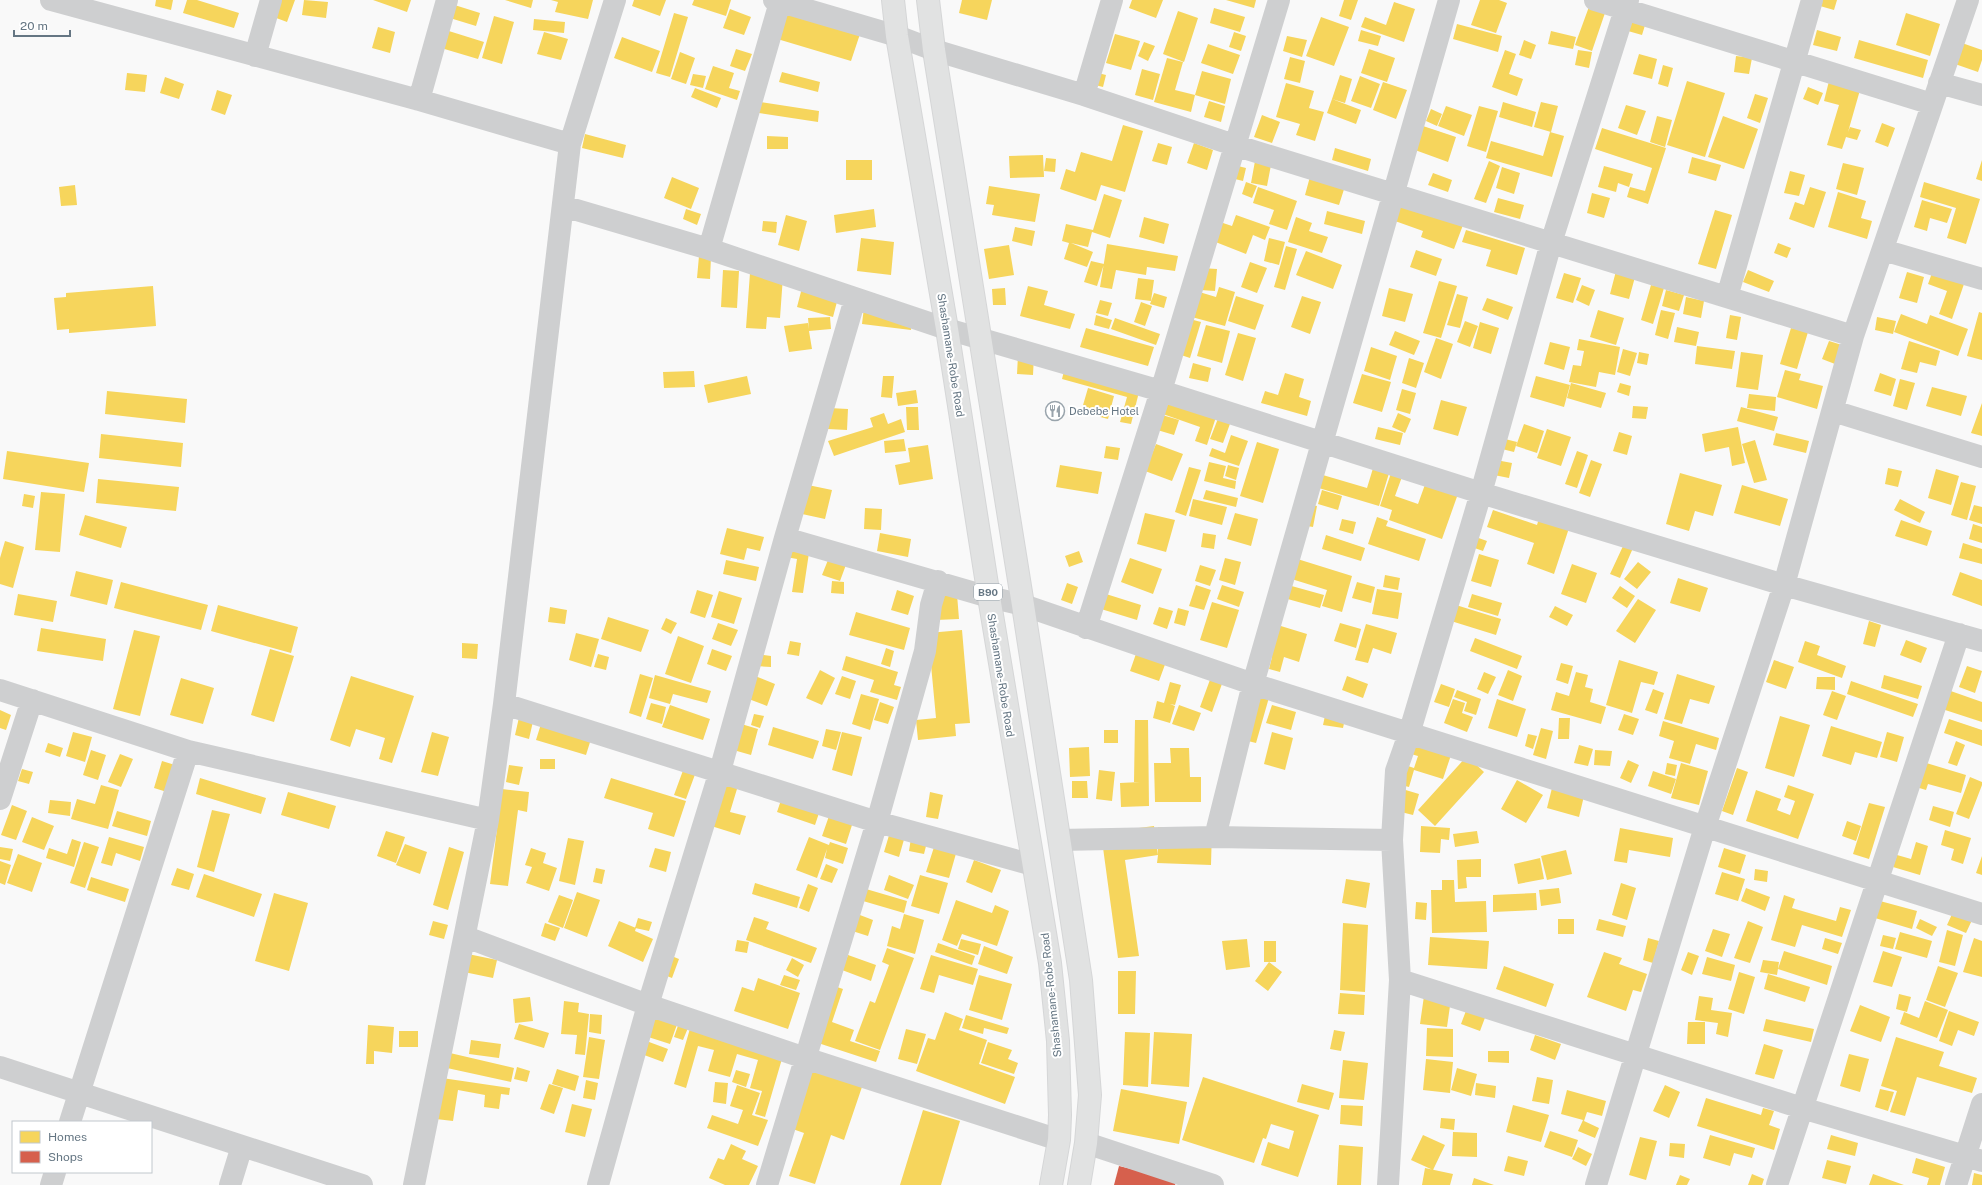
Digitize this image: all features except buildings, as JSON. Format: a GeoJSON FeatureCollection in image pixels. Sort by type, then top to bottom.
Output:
{"type":"FeatureCollection","features":[{"type":"Feature","properties":{"kind":"main road","name":"Shashamane-Robe Road"},"geometry":{"type":"LineString","coordinates":[[893,0],[897,36],[947,329],[988,597],[1050,963],[1058,1041],[1059,1140],[1051,1185]]}},
{"type":"Feature","properties":{"kind":"main road"},"geometry":{"type":"LineString","coordinates":[[928,0],[934,50],[981,338],[1081,980],[1090,1095],[1086,1143],[1079,1185]]}},
{"type":"Feature","properties":{"kind":"street"},"geometry":{"type":"LineString","coordinates":[[255,56],[271,0]]}},
{"type":"Feature","properties":{"kind":"street"},"geometry":{"type":"LineString","coordinates":[[419,100],[447,0]]}},
{"type":"Feature","properties":{"kind":"street"},"geometry":{"type":"LineString","coordinates":[[414,1185],[466,937],[488,820],[504,704],[570,144],[615,0]]}},
{"type":"Feature","properties":{"kind":"street"},"geometry":{"type":"LineString","coordinates":[[1084,95],[1112,0]]}},
{"type":"Feature","properties":{"kind":"street"},"geometry":{"type":"LineString","coordinates":[[1086,628],[1161,391],[1279,0]]}},
{"type":"Feature","properties":{"kind":"street"},"geometry":{"type":"LineString","coordinates":[[1215,837],[1252,684],[1449,0]]}},
{"type":"Feature","properties":{"kind":"street"},"geometry":{"type":"LineString","coordinates":[[1595,0],[1626,5],[1794,62],[1932,104]]}},
{"type":"Feature","properties":{"kind":"street"},"geometry":{"type":"LineString","coordinates":[[1727,297],[1812,0]]}},
{"type":"Feature","properties":{"kind":"street"},"geometry":{"type":"LineString","coordinates":[[1596,1185],[1706,828],[1784,585],[1853,336],[1968,0]]}},
{"type":"Feature","properties":{"kind":"street"},"geometry":{"type":"LineString","coordinates":[[59,1],[419,100],[570,144]]}},
{"type":"Feature","properties":{"kind":"street"},"geometry":{"type":"LineString","coordinates":[[709,249],[777,1],[897,36],[934,50],[1084,95],[1234,146],[1853,336]]}},
{"type":"Feature","properties":{"kind":"street"},"geometry":{"type":"LineString","coordinates":[[1388,1185],[1400,980],[1392,840],[1396,771],[1409,734],[1481,493],[1551,243],[1626,5]]}},
{"type":"Feature","properties":{"kind":"street"},"geometry":{"type":"LineString","coordinates":[[1939,83],[1982,95]]}},
{"type":"Feature","properties":{"kind":"street"},"geometry":{"type":"LineString","coordinates":[[562,206],[709,249],[947,329],[1161,391],[1481,493],[1784,585],[1982,641]]}},
{"type":"Feature","properties":{"kind":"street"},"geometry":{"type":"LineString","coordinates":[[1883,250],[1982,279]]}},
{"type":"Feature","properties":{"kind":"street"},"geometry":{"type":"LineString","coordinates":[[598,1185],[648,1005],[720,771],[785,538],[855,299]]}},
{"type":"Feature","properties":{"kind":"street"},"geometry":{"type":"LineString","coordinates":[[1833,411],[1982,458]]}},
{"type":"Feature","properties":{"kind":"street"},"geometry":{"type":"LineString","coordinates":[[785,538],[938,581],[988,597],[1023,605],[1252,684],[1982,914]]}},
{"type":"Feature","properties":{"kind":"street"},"geometry":{"type":"LineString","coordinates":[[767,1185],[877,822],[926,651],[931,605],[938,581]]}},
{"type":"Feature","properties":{"kind":"street"},"geometry":{"type":"LineString","coordinates":[[1777,1185],[1876,881],[1959,634]]}},
{"type":"Feature","properties":{"kind":"street"},"geometry":{"type":"LineString","coordinates":[[0,690],[188,751],[488,820]]}},
{"type":"Feature","properties":{"kind":"street"},"geometry":{"type":"LineString","coordinates":[[0,799],[32,700]]}},
{"type":"Feature","properties":{"kind":"street"},"geometry":{"type":"LineString","coordinates":[[504,704],[720,771],[877,822],[1033,865]]}},
{"type":"Feature","properties":{"kind":"street"},"geometry":{"type":"LineString","coordinates":[[70,1121],[188,751]]}},
{"type":"Feature","properties":{"kind":"street"},"geometry":{"type":"LineString","coordinates":[[1059,840],[1215,837],[1392,840]]}},
{"type":"Feature","properties":{"kind":"street"},"geometry":{"type":"LineString","coordinates":[[466,937],[648,1005],[805,1058],[1059,1140]]}},
{"type":"Feature","properties":{"kind":"street"},"geometry":{"type":"LineString","coordinates":[[1400,980],[1802,1108],[1974,1159]]}},
{"type":"Feature","properties":{"kind":"street"},"geometry":{"type":"LineString","coordinates":[[0,1067],[362,1185]]}},
{"type":"Feature","properties":{"kind":"street"},"geometry":{"type":"LineString","coordinates":[[1956,1185],[1974,1159],[1982,1104]]}},
{"type":"Feature","properties":{"kind":"street"},"geometry":{"type":"LineString","coordinates":[[1086,1143],[1213,1185]]}},
{"type":"Feature","properties":{"kind":"street"},"geometry":{"type":"LineString","coordinates":[[230,1185],[242,1146]]}},
{"type":"Feature","properties":{"kind":"street"},"geometry":{"type":"LineString","coordinates":[[51,1185],[55,1173]]}},
{"type":"Feature","properties":{"kind":"place","name":"Debebe Hotel"},"geometry":{"type":"Point","coordinates":[1055,411]}}]}
